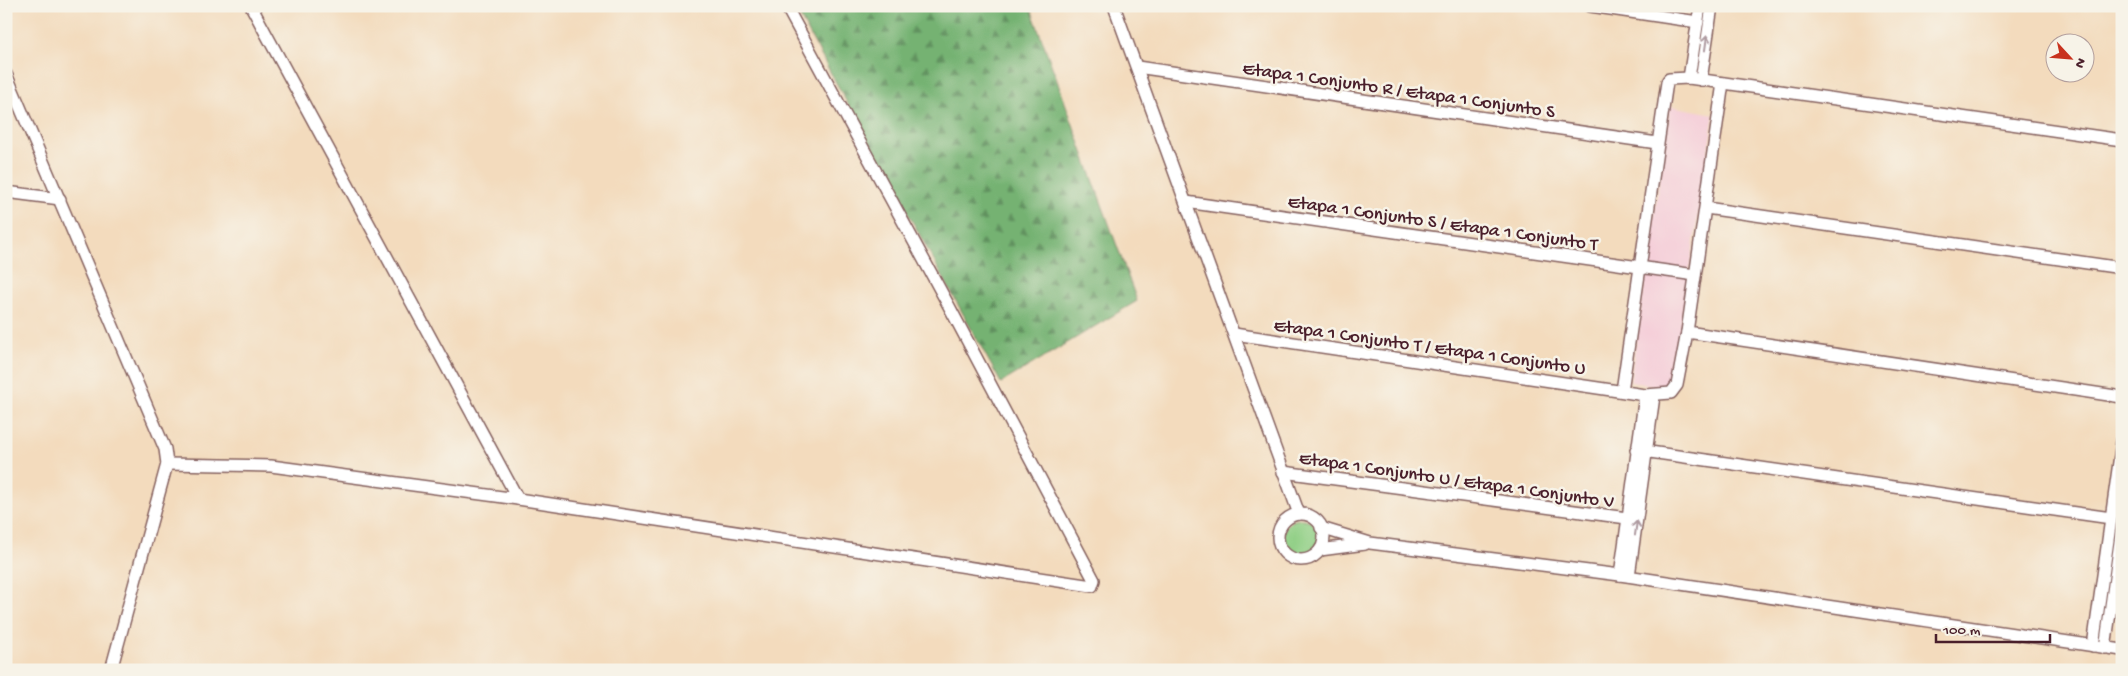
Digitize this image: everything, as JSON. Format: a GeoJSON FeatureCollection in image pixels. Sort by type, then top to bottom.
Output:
{"type":"FeatureCollection","features":[{"type":"Feature","properties":{"kind":"street"},"geometry":{"type":"LineString","coordinates":[[251,6],[518,499]]}},
{"type":"Feature","properties":{"kind":"street"},"geometry":{"type":"LineString","coordinates":[[167,464],[271,466],[518,499],[1090,587],[1094,585],[1094,580],[959,325],[786,6]]}},
{"type":"Feature","properties":{"kind":"street"},"geometry":{"type":"LineString","coordinates":[[1114,6],[1299,514]]}},
{"type":"Feature","properties":{"kind":"street"},"geometry":{"type":"LineString","coordinates":[[1590,6],[1698,22]]}},
{"type":"Feature","properties":{"kind":"street"},"geometry":{"type":"LineString","coordinates":[[1689,78],[1700,6]]}},
{"type":"Feature","properties":{"kind":"street"},"geometry":{"type":"LineString","coordinates":[[1701,80],[1712,6]]}},
{"type":"Feature","properties":{"kind":"street","name":"Etapa 1 Conjunto R / Etapa 1 Conjunto S"},"geometry":{"type":"LineString","coordinates":[[1137,67],[1657,143]]}},
{"type":"Feature","properties":{"kind":"street"},"geometry":{"type":"LineString","coordinates":[[6,74],[166,449],[167,464],[111,670]]}},
{"type":"Feature","properties":{"kind":"street"},"geometry":{"type":"LineString","coordinates":[[1622,391],[1657,143],[1667,82],[1671,78],[1689,78],[2122,140]]}},
{"type":"Feature","properties":{"kind":"street"},"geometry":{"type":"LineString","coordinates":[[1624,576],[1649,395],[1671,393],[1676,388],[1687,332],[1723,83]]}},
{"type":"Feature","properties":{"kind":"street"},"geometry":{"type":"LineString","coordinates":[[6,192],[60,200]]}},
{"type":"Feature","properties":{"kind":"street","name":"Etapa 1 Conjunto S / Etapa 1 Conjunto T"},"geometry":{"type":"LineString","coordinates":[[1186,202],[1639,266],[1695,276]]}},
{"type":"Feature","properties":{"kind":"street"},"geometry":{"type":"LineString","coordinates":[[1706,208],[2122,268]]}},
{"type":"Feature","properties":{"kind":"street"},"geometry":{"type":"LineString","coordinates":[[1687,332],[2122,397]]}},
{"type":"Feature","properties":{"kind":"street","name":"Etapa 1 Conjunto T / Etapa 1 Conjunto U"},"geometry":{"type":"LineString","coordinates":[[1234,334],[1649,395]]}},
{"type":"Feature","properties":{"kind":"street"},"geometry":{"type":"LineString","coordinates":[[2112,587],[2111,518],[2122,441]]}},
{"type":"Feature","properties":{"kind":"street"},"geometry":{"type":"LineString","coordinates":[[1624,576],[1627,518],[1642,452]]}},
{"type":"Feature","properties":{"kind":"street"},"geometry":{"type":"LineString","coordinates":[[1642,452],[2111,518]]}},
{"type":"Feature","properties":{"kind":"street","name":"Etapa 1 Conjunto U / Etapa 1 Conjunto V"},"geometry":{"type":"LineString","coordinates":[[1283,472],[1627,518]]}},
{"type":"Feature","properties":{"kind":"street"},"geometry":{"type":"LineString","coordinates":[[1320,550],[1323,539],[1321,528],[1312,517],[1299,514],[1292,516],[1281,525],[1278,539],[1280,546],[1288,557],[1295,559],[1309,558],[1320,550],[1370,543]]}},
{"type":"Feature","properties":{"kind":"street"},"geometry":{"type":"LineString","coordinates":[[1321,528],[1370,543],[1624,576],[2122,650]]}},
{"type":"Feature","properties":{"kind":"street"},"geometry":{"type":"LineString","coordinates":[[2099,647],[2122,528]]}},
{"type":"Feature","properties":{"kind":"shaded area"},"geometry":{"type":"Polygon","coordinates":[[[1670,106],[1714,114],[1671,388],[1630,382],[1670,106]]]}},
{"type":"Feature","properties":{"kind":"green space"},"geometry":{"type":"Polygon","coordinates":[[[794,6],[1030,6],[1137,301],[1001,383],[794,6]]]}},
{"type":"Feature","properties":{"kind":"green space"},"geometry":{"type":"Polygon","coordinates":[[[1301,519],[1308,520],[1314,524],[1318,530],[1318,544],[1314,550],[1308,554],[1301,555],[1294,554],[1288,550],[1284,544],[1283,537],[1284,530],[1288,524],[1294,520],[1301,519]]]}}]}
